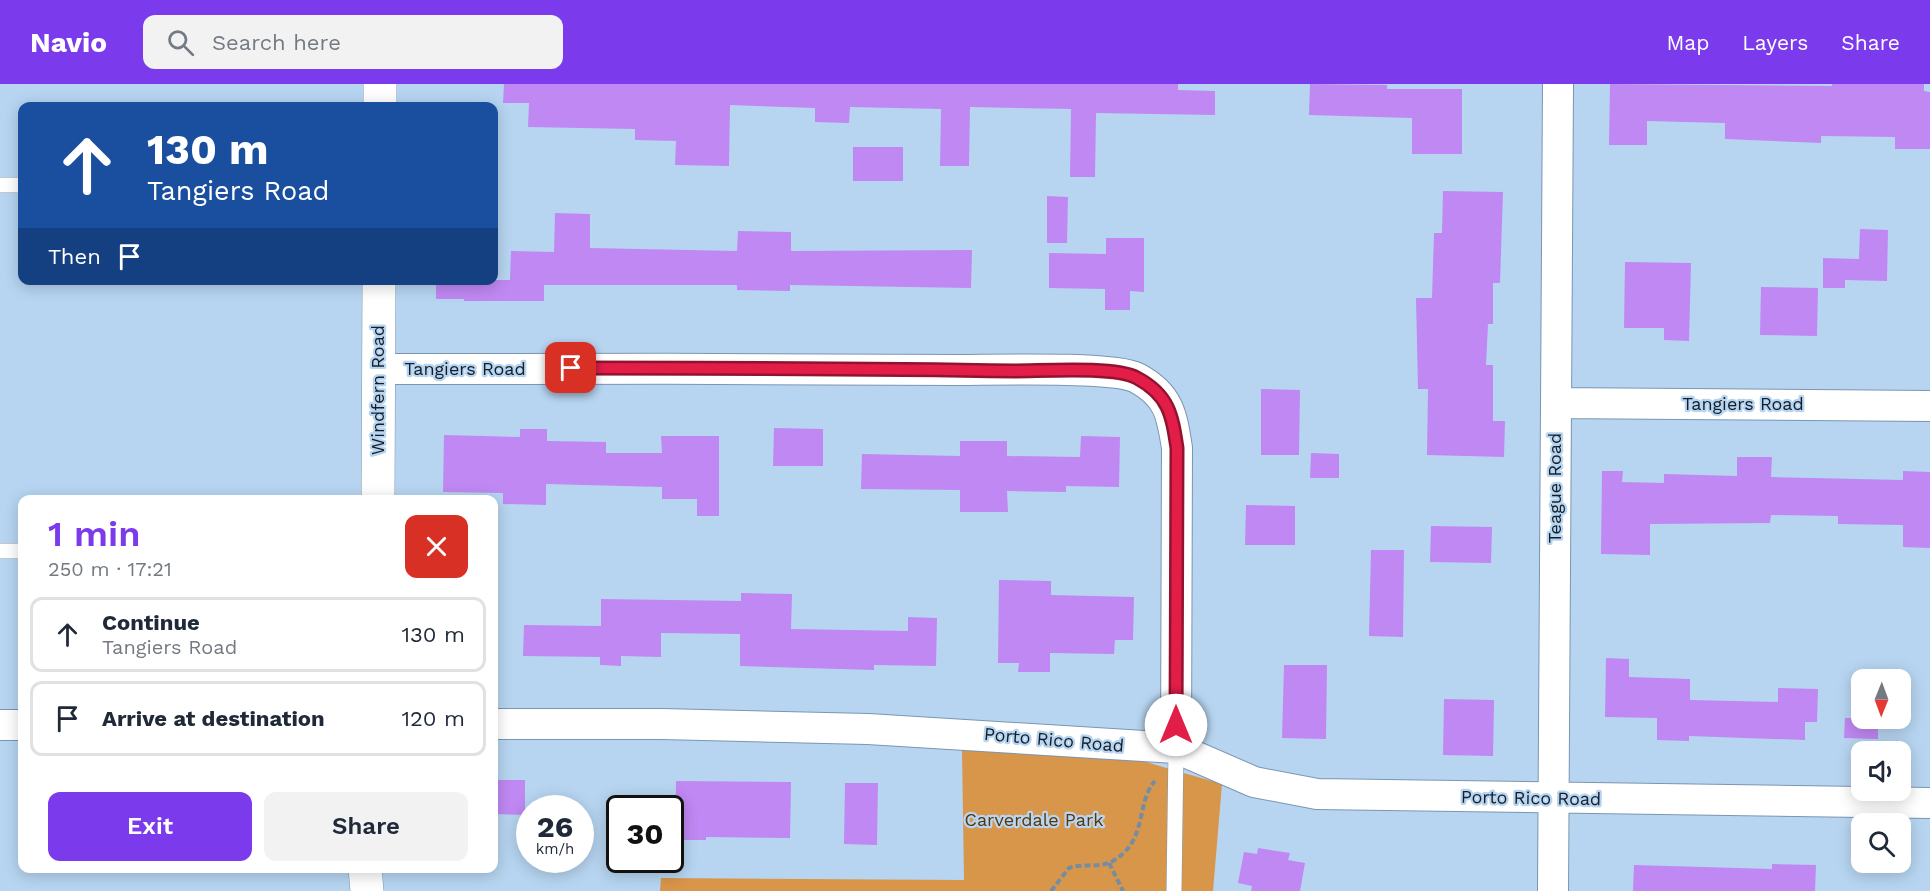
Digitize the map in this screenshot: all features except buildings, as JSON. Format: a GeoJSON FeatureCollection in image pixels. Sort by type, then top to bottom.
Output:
{"type":"FeatureCollection","features":[{"type":"Feature","properties":{"kind":"street"},"geometry":{"type":"LineString","coordinates":[[380,84],[380,102]]}},
{"type":"Feature","properties":{"kind":"street","name":"Teague Road"},"geometry":{"type":"LineString","coordinates":[[1553,891],[1558,84]]}},
{"type":"Feature","properties":{"kind":"street","name":"Windfern Road"},"geometry":{"type":"LineString","coordinates":[[378,495],[379,285]]}},
{"type":"Feature","properties":{"kind":"street","name":"Tangiers Road"},"geometry":{"type":"LineString","coordinates":[[379,369],[1018,371],[1107,372],[1135,377],[1164,398],[1173,419],[1177,448],[1176,748]]}},
{"type":"Feature","properties":{"kind":"street","name":"Tangiers Road"},"geometry":{"type":"LineString","coordinates":[[1556,403],[1930,406]]}},
{"type":"Feature","properties":{"kind":"street","name":"Porto Rico Road"},"geometry":{"type":"LineString","coordinates":[[498,724],[662,724],[868,729],[1176,748],[1254,782],[1317,794],[1930,803]]}},
{"type":"Feature","properties":{"kind":"street"},"geometry":{"type":"LineString","coordinates":[[0,725],[18,725]]}},
{"type":"Feature","properties":{"kind":"street"},"geometry":{"type":"LineString","coordinates":[[364,873],[366,891]]}},
{"type":"Feature","properties":{"kind":"lane"},"geometry":{"type":"LineString","coordinates":[[0,185],[18,185]]}},
{"type":"Feature","properties":{"kind":"lane"},"geometry":{"type":"LineString","coordinates":[[0,551],[18,551]]}},
{"type":"Feature","properties":{"kind":"lane"},"geometry":{"type":"LineString","coordinates":[[1174,891],[1176,748]]}},
{"type":"Feature","properties":{"kind":"path"},"geometry":{"type":"LineString","coordinates":[[1051,891],[1069,868],[1109,863],[1133,839],[1144,810],[1147,793],[1154,782]]}},
{"type":"Feature","properties":{"kind":"path"},"geometry":{"type":"LineString","coordinates":[[1109,863],[1123,891]]}},
{"type":"Feature","properties":{"kind":"green space","name":"Carverdale Park"},"geometry":{"type":"Polygon","coordinates":[[[964,744],[1139,760],[1222,784],[1213,891],[660,891],[661,878],[964,880],[962,750],[964,744]]]}},
{"type":"Feature","properties":{"kind":"route"},"geometry":{"type":"LineString","coordinates":[[571,368],[1107,372],[1135,377],[1164,398],[1173,419],[1177,448],[1176,725]]}}]}
